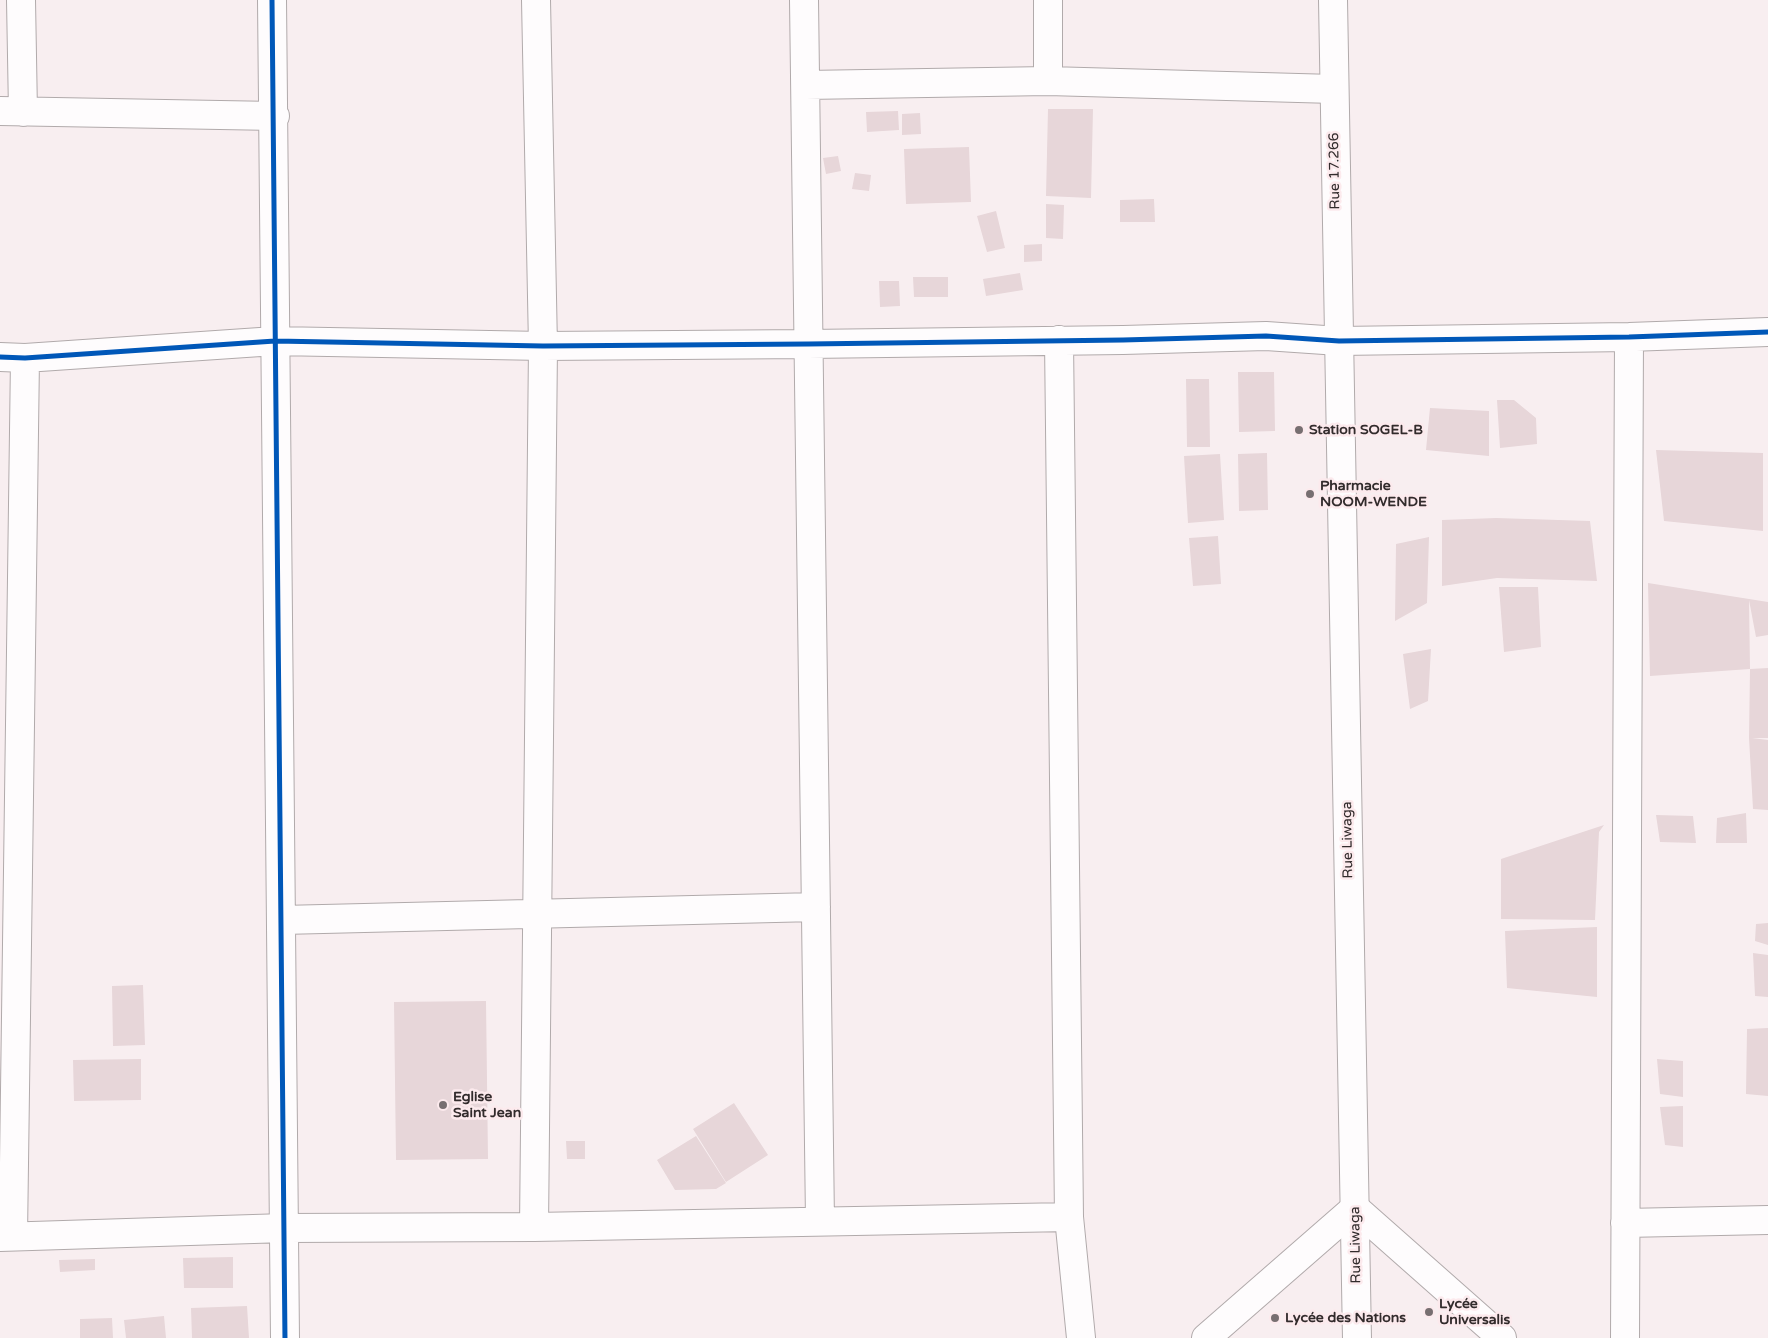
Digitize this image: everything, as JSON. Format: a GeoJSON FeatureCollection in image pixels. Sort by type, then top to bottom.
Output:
{"type":"FeatureCollection","features":[{"type":"Feature","properties":{"kind":"street"},"geometry":{"type":"LineString","coordinates":[[21,0],[11,111],[275,116]]}},
{"type":"Feature","properties":{"kind":"street"},"geometry":{"type":"LineString","coordinates":[[272,0],[275,116],[275,340],[285,1338]]}},
{"type":"Feature","properties":{"kind":"street"},"geometry":{"type":"LineString","coordinates":[[534,1227],[543,346],[536,0]]}},
{"type":"Feature","properties":{"kind":"street"},"geometry":{"type":"LineString","coordinates":[[804,0],[820,1220]]}},
{"type":"Feature","properties":{"kind":"street"},"geometry":{"type":"LineString","coordinates":[[1048,0],[1048,81]]}},
{"type":"Feature","properties":{"kind":"street","name":"Rue 17.266"},"geometry":{"type":"LineString","coordinates":[[1333,0],[1339,342]]}},
{"type":"Feature","properties":{"kind":"street"},"geometry":{"type":"LineString","coordinates":[[806,85],[1048,81],[1334,89]]}},
{"type":"Feature","properties":{"kind":"street"},"geometry":{"type":"LineString","coordinates":[[1069,1216],[534,1227],[285,1228],[6,1237],[12,357],[275,340],[543,346],[808,344],[1266,336],[1339,342],[1629,337],[1768,332]]}},
{"type":"Feature","properties":{"kind":"street"},"geometry":{"type":"LineString","coordinates":[[1625,1338],[1629,337]]}},
{"type":"Feature","properties":{"kind":"street"},"geometry":{"type":"LineString","coordinates":[[1059,340],[1069,1216],[1081,1338]]}},
{"type":"Feature","properties":{"kind":"street","name":"Rue Liwaga"},"geometry":{"type":"LineString","coordinates":[[1339,342],[1357,1338]]}},
{"type":"Feature","properties":{"kind":"street"},"geometry":{"type":"LineString","coordinates":[[282,920],[816,908]]}},
{"type":"Feature","properties":{"kind":"street"},"geometry":{"type":"LineString","coordinates":[[1206,1338],[1355,1208],[1502,1338]]}},
{"type":"Feature","properties":{"kind":"street"},"geometry":{"type":"LineString","coordinates":[[1625,1223],[1768,1220]]}},
{"type":"Feature","properties":{"kind":"building"},"geometry":{"type":"Polygon","coordinates":[[[1048,109],[1093,109],[1091,198],[1046,196],[1048,109]]]}},
{"type":"Feature","properties":{"kind":"building"},"geometry":{"type":"Polygon","coordinates":[[[898,111],[899,130],[867,132],[866,112],[898,111]]]}},
{"type":"Feature","properties":{"kind":"building"},"geometry":{"type":"Polygon","coordinates":[[[920,113],[921,134],[902,135],[902,114],[920,113]]]}},
{"type":"Feature","properties":{"kind":"building"},"geometry":{"type":"Polygon","coordinates":[[[969,147],[971,202],[906,204],[904,149],[969,147]]]}},
{"type":"Feature","properties":{"kind":"building"},"geometry":{"type":"Polygon","coordinates":[[[838,156],[841,171],[826,174],[823,158],[838,156]]]}},
{"type":"Feature","properties":{"kind":"building"},"geometry":{"type":"Polygon","coordinates":[[[855,173],[871,175],[869,191],[852,189],[855,173]]]}},
{"type":"Feature","properties":{"kind":"building"},"geometry":{"type":"Polygon","coordinates":[[[1154,199],[1155,222],[1120,222],[1120,200],[1154,199]]]}},
{"type":"Feature","properties":{"kind":"building"},"geometry":{"type":"Polygon","coordinates":[[[1046,204],[1064,205],[1063,239],[1046,238],[1046,204]]]}},
{"type":"Feature","properties":{"kind":"building"},"geometry":{"type":"Polygon","coordinates":[[[996,211],[1005,248],[987,252],[977,216],[996,211]]]}},
{"type":"Feature","properties":{"kind":"building"},"geometry":{"type":"Polygon","coordinates":[[[1042,244],[1042,261],[1024,262],[1024,245],[1042,244]]]}},
{"type":"Feature","properties":{"kind":"building"},"geometry":{"type":"Polygon","coordinates":[[[1020,273],[1023,290],[986,296],[983,279],[1020,273]]]}},
{"type":"Feature","properties":{"kind":"building"},"geometry":{"type":"Polygon","coordinates":[[[913,277],[948,277],[948,297],[914,297],[913,277]]]}},
{"type":"Feature","properties":{"kind":"building"},"geometry":{"type":"Polygon","coordinates":[[[879,281],[899,281],[900,306],[880,307],[879,281]]]}},
{"type":"Feature","properties":{"kind":"building"},"geometry":{"type":"Polygon","coordinates":[[[1238,372],[1274,372],[1275,431],[1239,432],[1238,372]]]}},
{"type":"Feature","properties":{"kind":"building"},"geometry":{"type":"Polygon","coordinates":[[[1186,379],[1209,379],[1210,447],[1187,447],[1186,379]]]}},
{"type":"Feature","properties":{"kind":"building"},"geometry":{"type":"Polygon","coordinates":[[[1497,400],[1514,400],[1536,418],[1537,444],[1500,448],[1497,400]]]}},
{"type":"Feature","properties":{"kind":"building"},"geometry":{"type":"Polygon","coordinates":[[[1430,408],[1489,411],[1489,456],[1426,450],[1430,408]]]}},
{"type":"Feature","properties":{"kind":"building"},"geometry":{"type":"Polygon","coordinates":[[[1656,450],[1763,453],[1763,531],[1664,521],[1656,450]]]}},
{"type":"Feature","properties":{"kind":"building"},"geometry":{"type":"Polygon","coordinates":[[[1267,453],[1268,510],[1239,511],[1238,454],[1267,453]]]}},
{"type":"Feature","properties":{"kind":"building"},"geometry":{"type":"Polygon","coordinates":[[[1220,454],[1224,520],[1188,523],[1184,456],[1220,454]]]}},
{"type":"Feature","properties":{"kind":"building"},"geometry":{"type":"Polygon","coordinates":[[[1496,518],[1590,521],[1597,581],[1497,578],[1442,586],[1442,520],[1496,518]]]}},
{"type":"Feature","properties":{"kind":"building"},"geometry":{"type":"Polygon","coordinates":[[[1218,536],[1221,584],[1193,586],[1189,538],[1218,536]]]}},
{"type":"Feature","properties":{"kind":"building"},"geometry":{"type":"Polygon","coordinates":[[[1429,537],[1427,603],[1395,621],[1396,544],[1429,537]]]}},
{"type":"Feature","properties":{"kind":"building"},"geometry":{"type":"Polygon","coordinates":[[[1648,583],[1768,602],[1768,635],[1756,637],[1749,600],[1750,669],[1650,676],[1648,583]]]}},
{"type":"Feature","properties":{"kind":"building"},"geometry":{"type":"Polygon","coordinates":[[[1499,587],[1538,587],[1541,647],[1504,652],[1499,587]]]}},
{"type":"Feature","properties":{"kind":"building"},"geometry":{"type":"Polygon","coordinates":[[[1431,649],[1428,701],[1410,709],[1403,654],[1431,649]]]}},
{"type":"Feature","properties":{"kind":"building"},"geometry":{"type":"Polygon","coordinates":[[[1768,668],[1768,738],[1752,738],[1768,740],[1768,810],[1753,809],[1749,738],[1750,669],[1768,668]]]}},
{"type":"Feature","properties":{"kind":"building"},"geometry":{"type":"Polygon","coordinates":[[[1746,813],[1747,843],[1716,843],[1717,818],[1746,813]]]}},
{"type":"Feature","properties":{"kind":"building"},"geometry":{"type":"Polygon","coordinates":[[[1656,815],[1693,816],[1696,843],[1660,842],[1656,815]]]}},
{"type":"Feature","properties":{"kind":"building"},"geometry":{"type":"Polygon","coordinates":[[[1604,825],[1599,832],[1595,920],[1501,919],[1501,859],[1604,825]]]}},
{"type":"Feature","properties":{"kind":"building"},"geometry":{"type":"Polygon","coordinates":[[[1768,923],[1768,945],[1755,941],[1756,924],[1768,923]]]}},
{"type":"Feature","properties":{"kind":"building"},"geometry":{"type":"Polygon","coordinates":[[[1597,927],[1597,997],[1507,988],[1505,931],[1597,927]]]}},
{"type":"Feature","properties":{"kind":"building"},"geometry":{"type":"Polygon","coordinates":[[[1753,953],[1768,955],[1768,997],[1755,996],[1753,953]]]}},
{"type":"Feature","properties":{"kind":"building"},"geometry":{"type":"Polygon","coordinates":[[[143,985],[145,1045],[113,1046],[112,986],[143,985]]]}},
{"type":"Feature","properties":{"kind":"building"},"geometry":{"type":"Polygon","coordinates":[[[486,1001],[488,1159],[396,1160],[394,1002],[486,1001]]]}},
{"type":"Feature","properties":{"kind":"building"},"geometry":{"type":"Polygon","coordinates":[[[1768,1028],[1768,1096],[1746,1094],[1747,1029],[1768,1028]]]}},
{"type":"Feature","properties":{"kind":"building"},"geometry":{"type":"Polygon","coordinates":[[[141,1059],[141,1100],[74,1101],[73,1060],[141,1059]]]}},
{"type":"Feature","properties":{"kind":"building"},"geometry":{"type":"Polygon","coordinates":[[[1657,1059],[1683,1061],[1683,1097],[1660,1094],[1657,1059]]]}},
{"type":"Feature","properties":{"kind":"building"},"geometry":{"type":"Polygon","coordinates":[[[734,1103],[768,1155],[726,1182],[693,1129],[734,1103]]]}},
{"type":"Feature","properties":{"kind":"building"},"geometry":{"type":"Polygon","coordinates":[[[1683,1106],[1683,1147],[1665,1145],[1660,1107],[1683,1106]]]}},
{"type":"Feature","properties":{"kind":"building"},"geometry":{"type":"Polygon","coordinates":[[[696,1136],[726,1183],[716,1189],[675,1190],[657,1160],[696,1136]]]}},
{"type":"Feature","properties":{"kind":"building"},"geometry":{"type":"Polygon","coordinates":[[[566,1141],[585,1141],[585,1159],[567,1159],[566,1141]]]}},
{"type":"Feature","properties":{"kind":"building"},"geometry":{"type":"Polygon","coordinates":[[[233,1257],[233,1288],[184,1288],[183,1258],[233,1257]]]}},
{"type":"Feature","properties":{"kind":"building"},"geometry":{"type":"Polygon","coordinates":[[[95,1259],[95,1270],[60,1272],[59,1260],[95,1259]]]}},
{"type":"Feature","properties":{"kind":"building"},"geometry":{"type":"Polygon","coordinates":[[[247,1306],[249,1338],[192,1338],[191,1308],[247,1306]]]}},
{"type":"Feature","properties":{"kind":"building"},"geometry":{"type":"Polygon","coordinates":[[[164,1316],[166,1338],[126,1338],[124,1320],[164,1316]]]}},
{"type":"Feature","properties":{"kind":"building"},"geometry":{"type":"Polygon","coordinates":[[[112,1318],[113,1338],[80,1338],[80,1319],[112,1318]]]}},
{"type":"Feature","properties":{"kind":"cycle path"},"geometry":{"type":"LineString","coordinates":[[272,0],[285,1338]]}},
{"type":"Feature","properties":{"kind":"cycle path"},"geometry":{"type":"LineString","coordinates":[[0,357],[25,358],[275,341],[543,346],[1123,340],[1266,336],[1339,341],[1629,337],[1768,332]]}},
{"type":"Feature","properties":{"kind":"place","name":"Station SOGEL-B"},"geometry":{"type":"Point","coordinates":[1299,430]}},
{"type":"Feature","properties":{"kind":"place","name":"Pharmacie NOOM-WENDE"},"geometry":{"type":"Point","coordinates":[1310,494]}},
{"type":"Feature","properties":{"kind":"place","name":"Eglise Saint Jean"},"geometry":{"type":"Point","coordinates":[443,1105]}},
{"type":"Feature","properties":{"kind":"place","name":"Lycée Universalis"},"geometry":{"type":"Point","coordinates":[1429,1312]}},
{"type":"Feature","properties":{"kind":"place","name":"Lycée des Nations"},"geometry":{"type":"Point","coordinates":[1275,1318]}}]}
